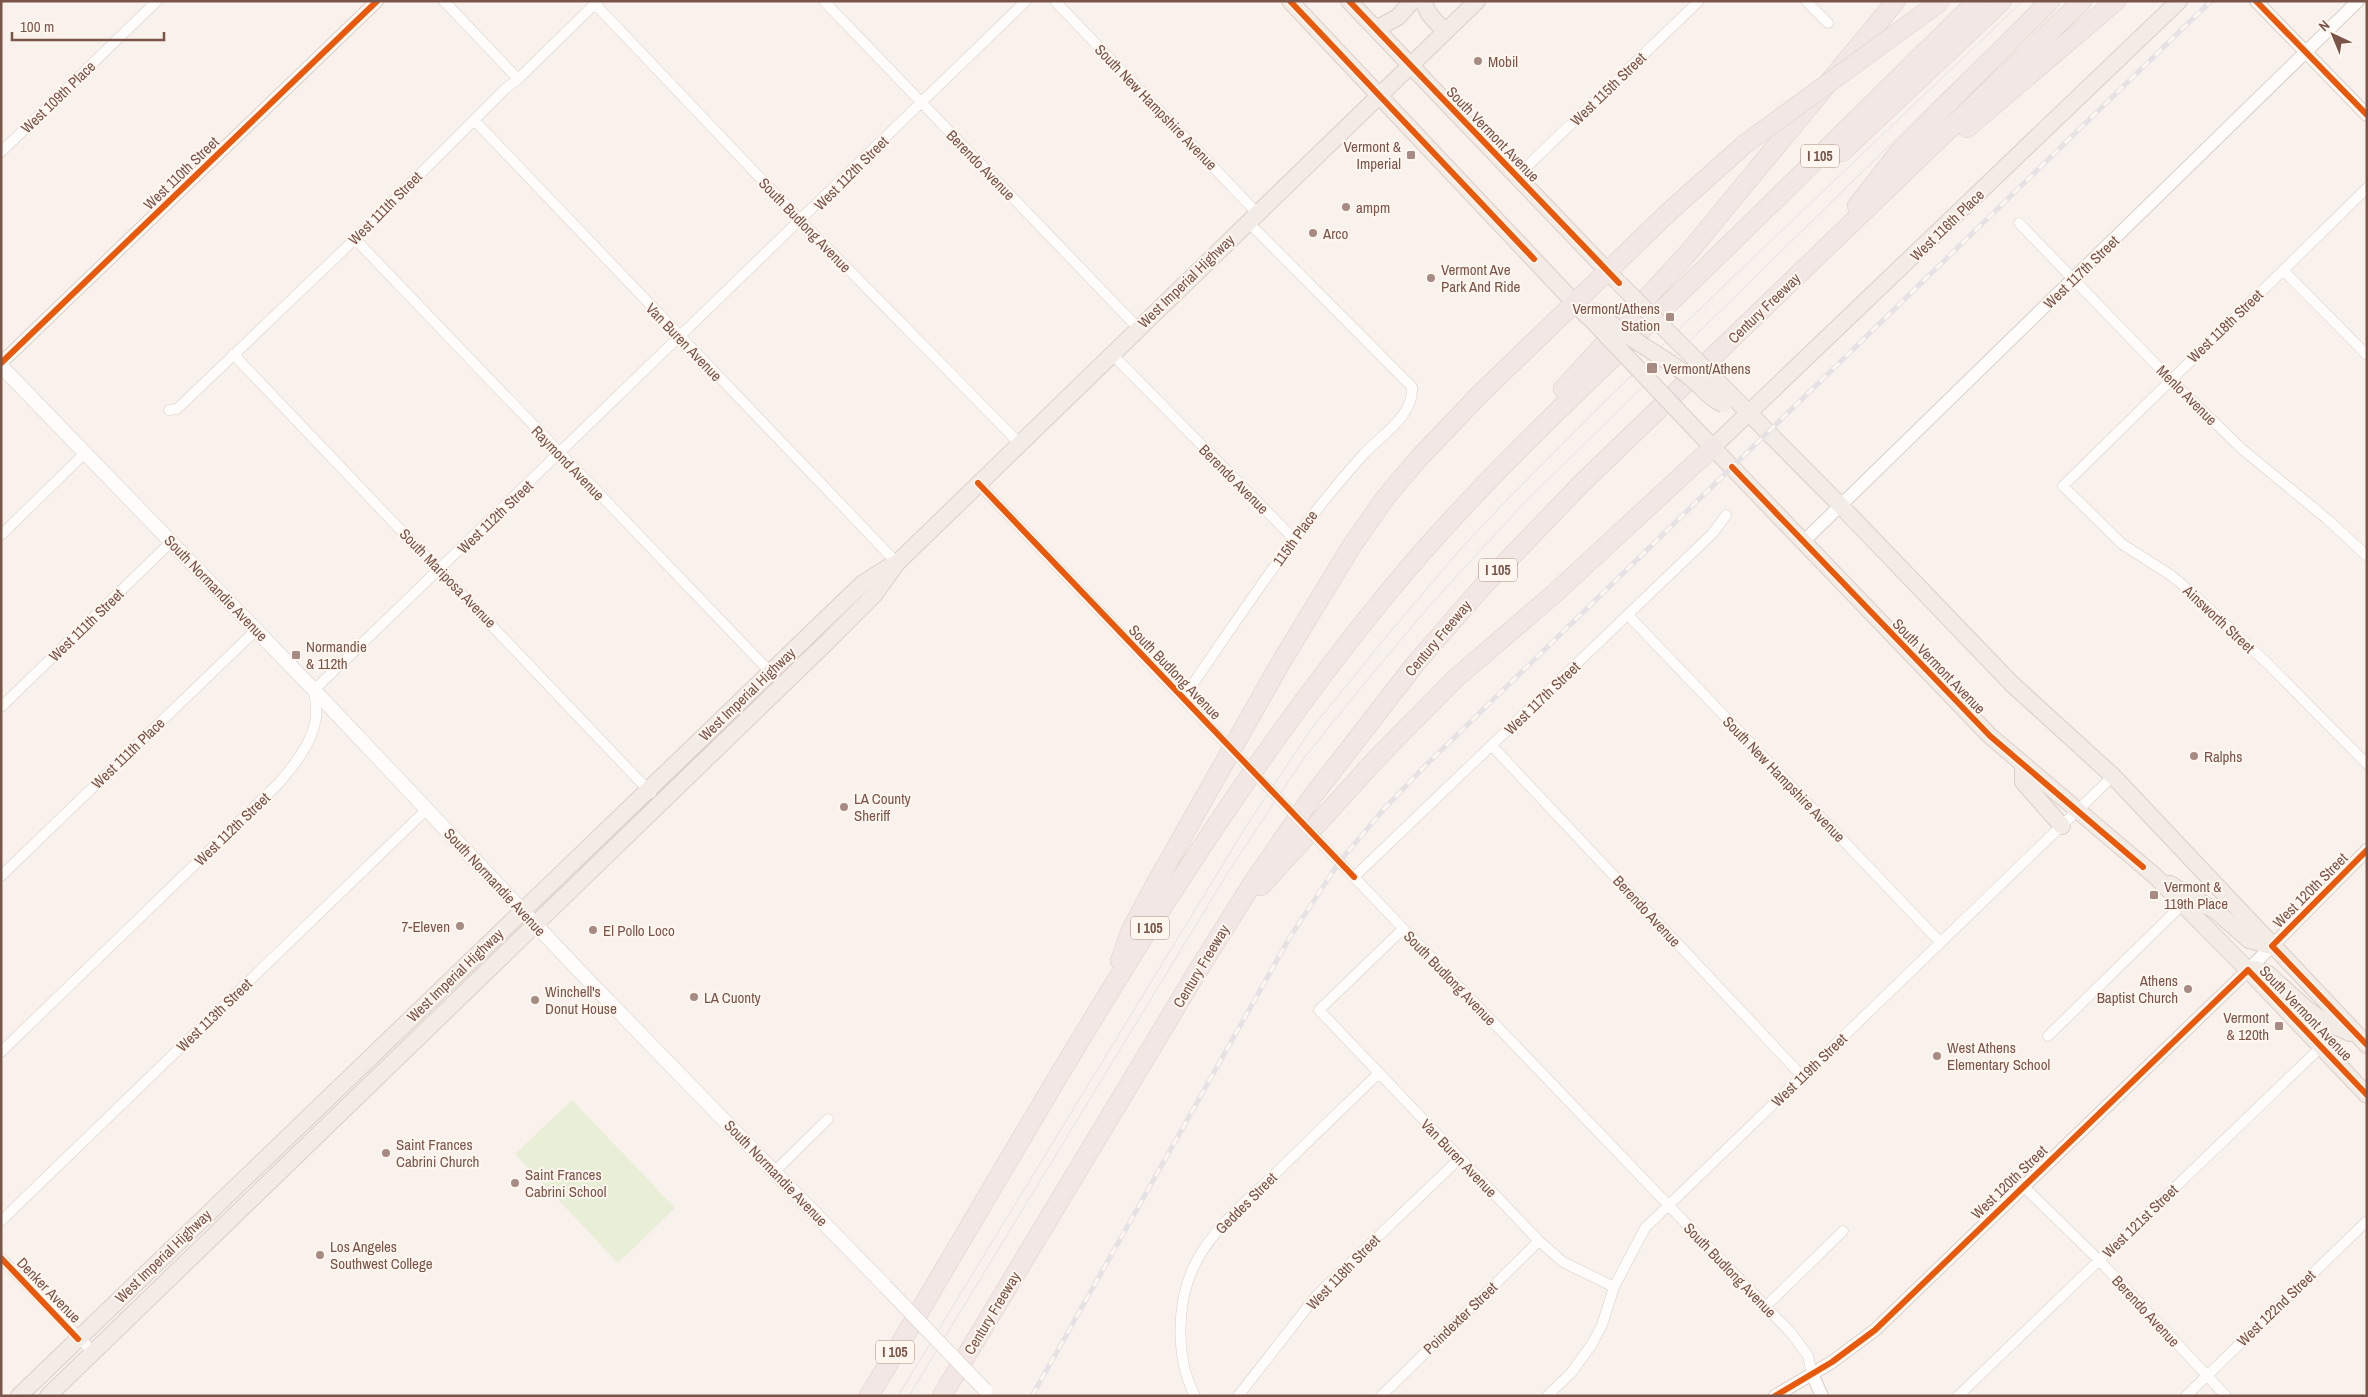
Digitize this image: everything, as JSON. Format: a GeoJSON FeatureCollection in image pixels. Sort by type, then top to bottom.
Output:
{"type":"FeatureCollection","features":[{"type":"Feature","properties":{"kind":"highway"},"geometry":{"type":"LineString","coordinates":[[1410,567],[1479,481],[1688,253],[1896,1]]}},
{"type":"Feature","properties":{"kind":"highway"},"geometry":{"type":"LineString","coordinates":[[1106,997],[1131,930],[1154,886],[1280,664],[1350,547],[1386,497],[1419,458],[1475,399],[1574,302],[1614,277],[1701,182],[1746,144],[1942,1]]}},
{"type":"Feature","properties":{"kind":"highway","name":"I 105"},"geometry":{"type":"LineString","coordinates":[[869,1396],[1106,997],[1244,783],[1305,698],[1410,567],[1506,462],[1977,1]]}},
{"type":"Feature","properties":{"kind":"highway"},"geometry":{"type":"LineString","coordinates":[[1663,310],[1828,164],[2002,1]]}},
{"type":"Feature","properties":{"kind":"highway"},"geometry":{"type":"LineString","coordinates":[[1822,253],[1900,151],[2050,1]]}},
{"type":"Feature","properties":{"kind":"highway","name":"Century Freeway"},"geometry":{"type":"LineString","coordinates":[[942,1396],[1223,929],[1284,835],[1341,758],[1416,663],[1483,586],[1580,484],[1878,200],[2082,1]]}},
{"type":"Feature","properties":{"kind":"highway"},"geometry":{"type":"LineString","coordinates":[[1878,200],[2011,92],[2116,1]]}},
{"type":"Feature","properties":{"kind":"highway"},"geometry":{"type":"LineString","coordinates":[[1223,929],[1379,756],[1456,678],[1554,594],[1713,448]]}},
{"type":"Feature","properties":{"kind":"main road","name":"South Vermont Avenue"},"geometry":{"type":"LineString","coordinates":[[1290,1],[1574,302],[1590,313],[1713,448],[1990,736],[2154,876],[2248,970],[2367,1095]]}},
{"type":"Feature","properties":{"kind":"main road","name":"South Vermont Avenue"},"geometry":{"type":"LineString","coordinates":[[1349,1],[1409,66],[1614,277],[1727,400],[1750,413],[2012,684],[2113,776],[2362,1040]]}},
{"type":"Feature","properties":{"kind":"main road"},"geometry":{"type":"LineString","coordinates":[[1376,29],[1398,17],[1412,1]]}},
{"type":"Feature","properties":{"kind":"main road"},"geometry":{"type":"LineString","coordinates":[[1423,1],[1429,14],[1445,32]]}},
{"type":"Feature","properties":{"kind":"main road","name":"West Imperial Highway"},"geometry":{"type":"LineString","coordinates":[[48,1396],[534,923],[783,685],[874,595],[897,562],[1477,1]]}},
{"type":"Feature","properties":{"kind":"main road","name":"West 116th Place"},"geometry":{"type":"LineString","coordinates":[[1713,448],[2179,1]]}},
{"type":"Feature","properties":{"kind":"main road"},"geometry":{"type":"LineString","coordinates":[[1590,313],[1663,357],[1696,381],[1717,402],[1727,400]]}},
{"type":"Feature","properties":{"kind":"main road","name":"South Normandie Avenue"},"geometry":{"type":"LineString","coordinates":[[1,365],[314,690],[534,923],[987,1393]]}},
{"type":"Feature","properties":{"kind":"main road","name":"West Imperial Highway"},"geometry":{"type":"LineString","coordinates":[[19,1396],[863,583],[897,562]]}},
{"type":"Feature","properties":{"kind":"main road"},"geometry":{"type":"LineString","coordinates":[[803,665],[806,651],[849,609],[863,583]]}},
{"type":"Feature","properties":{"kind":"main road"},"geometry":{"type":"LineString","coordinates":[[2023,765],[2024,782],[2062,826]]}},
{"type":"Feature","properties":{"kind":"main road"},"geometry":{"type":"LineString","coordinates":[[2154,876],[2201,900],[2228,920],[2250,940],[2272,946]]}},
{"type":"Feature","properties":{"kind":"main road"},"geometry":{"type":"LineString","coordinates":[[2248,970],[2255,969],[2268,974],[2309,1011],[2324,1021],[2362,1040]]}},
{"type":"Feature","properties":{"kind":"street","name":"West 109th Place"},"geometry":{"type":"LineString","coordinates":[[1,152],[157,1]]}},
{"type":"Feature","properties":{"kind":"street","name":"West 110th Street"},"geometry":{"type":"LineString","coordinates":[[1,365],[377,1]]}},
{"type":"Feature","properties":{"kind":"street"},"geometry":{"type":"LineString","coordinates":[[444,1],[518,79]]}},
{"type":"Feature","properties":{"kind":"street","name":"Berendo Avenue"},"geometry":{"type":"LineString","coordinates":[[824,1],[1138,328]]}},
{"type":"Feature","properties":{"kind":"street","name":"West 112th Street"},"geometry":{"type":"LineString","coordinates":[[1,1052],[279,783],[295,764],[312,732],[316,717],[314,690],[801,221],[1026,1]]}},
{"type":"Feature","properties":{"kind":"street","name":"South New Hampshire Avenue"},"geometry":{"type":"LineString","coordinates":[[1055,1],[1412,387]]}},
{"type":"Feature","properties":{"kind":"street","name":"West 115th Street"},"geometry":{"type":"LineString","coordinates":[[1517,176],[1698,1]]}},
{"type":"Feature","properties":{"kind":"street"},"geometry":{"type":"LineString","coordinates":[[1806,1],[1828,23]]}},
{"type":"Feature","properties":{"kind":"street"},"geometry":{"type":"LineString","coordinates":[[2256,1],[2367,114]]}},
{"type":"Feature","properties":{"kind":"street","name":"West 117th Street"},"geometry":{"type":"LineString","coordinates":[[1803,542],[2358,1]]}},
{"type":"Feature","properties":{"kind":"street","name":"West 111th Street"},"geometry":{"type":"LineString","coordinates":[[168,410],[176,409],[293,298],[355,239],[505,89],[518,79],[596,3]]}},
{"type":"Feature","properties":{"kind":"street","name":"South Budlong Avenue"},"geometry":{"type":"LineString","coordinates":[[596,3],[801,221],[1019,443]]}},
{"type":"Feature","properties":{"kind":"street","name":"Van Buren Avenue"},"geometry":{"type":"LineString","coordinates":[[474,120],[679,337],[897,562]]}},
{"type":"Feature","properties":{"kind":"street","name":"West 118th Street"},"geometry":{"type":"LineString","coordinates":[[2063,486],[2170,379],[2367,188]]}},
{"type":"Feature","properties":{"kind":"street","name":"Menlo Avenue"},"geometry":{"type":"LineString","coordinates":[[2019,223],[2170,379],[2242,449],[2327,519],[2367,556]]}},
{"type":"Feature","properties":{"kind":"street","name":"Raymond Avenue"},"geometry":{"type":"LineString","coordinates":[[355,239],[783,685]]}},
{"type":"Feature","properties":{"kind":"street"},"geometry":{"type":"LineString","coordinates":[[2283,270],[2367,355]]}},
{"type":"Feature","properties":{"kind":"street","name":"South Mariposa Avenue"},"geometry":{"type":"LineString","coordinates":[[233,354],[661,803]]}},
{"type":"Feature","properties":{"kind":"street","name":"Berendo Avenue"},"geometry":{"type":"LineString","coordinates":[[1112,354],[1294,539]]}},
{"type":"Feature","properties":{"kind":"street","name":"115th Place"},"geometry":{"type":"LineString","coordinates":[[1183,698],[1294,539],[1332,489],[1369,448],[1401,417],[1413,398],[1412,387]]}},
{"type":"Feature","properties":{"kind":"street"},"geometry":{"type":"LineString","coordinates":[[1,535],[86,453]]}},
{"type":"Feature","properties":{"kind":"street","name":"South Budlong Avenue"},"geometry":{"type":"LineString","coordinates":[[978,483],[1792,1334],[1808,1356],[1812,1374],[1822,1396]]}},
{"type":"Feature","properties":{"kind":"street","name":"Ainsworth Street"},"geometry":{"type":"LineString","coordinates":[[2063,486],[2122,544],[2172,576],[2191,592],[2267,663],[2367,764]]}},
{"type":"Feature","properties":{"kind":"street","name":"West 117th Street"},"geometry":{"type":"LineString","coordinates":[[1354,877],[1713,533],[1726,514]]}},
{"type":"Feature","properties":{"kind":"street","name":"West 111th Street"},"geometry":{"type":"LineString","coordinates":[[1,707],[172,542]]}},
{"type":"Feature","properties":{"kind":"street","name":"South New Hampshire Avenue"},"geometry":{"type":"LineString","coordinates":[[1628,615],[1941,943]]}},
{"type":"Feature","properties":{"kind":"street","name":"West 111th Place"},"geometry":{"type":"LineString","coordinates":[[1,876],[256,630]]}},
{"type":"Feature","properties":{"kind":"street","name":"Berendo Avenue"},"geometry":{"type":"LineString","coordinates":[[1492,746],[1802,1076]]}},
{"type":"Feature","properties":{"kind":"street","name":"West 119th Street"},"geometry":{"type":"LineString","coordinates":[[1548,1396],[1571,1373],[1592,1344],[1602,1325],[1614,1287],[1645,1228],[2113,776]]}},
{"type":"Feature","properties":{"kind":"street","name":"West 113th Street"},"geometry":{"type":"LineString","coordinates":[[1,1221],[427,809]]}},
{"type":"Feature","properties":{"kind":"street","name":"West 120th Street"},"geometry":{"type":"LineString","coordinates":[[1775,1396],[1832,1362],[1875,1330],[2248,970],[2367,850]]}},
{"type":"Feature","properties":{"kind":"street"},"geometry":{"type":"LineString","coordinates":[[2048,1036],[2183,904]]}},
{"type":"Feature","properties":{"kind":"street","name":"Van Buren Avenue"},"geometry":{"type":"LineString","coordinates":[[1403,928],[1319,1010],[1539,1241],[1563,1262],[1614,1287]]}},
{"type":"Feature","properties":{"kind":"street","name":"West 121st Street"},"geometry":{"type":"LineString","coordinates":[[1958,1396],[2321,1047]]}},
{"type":"Feature","properties":{"kind":"street","name":"Geddes Street"},"geometry":{"type":"LineString","coordinates":[[1195,1396],[1182,1353],[1181,1329],[1184,1303],[1196,1263],[1224,1222],[1379,1074]]}},
{"type":"Feature","properties":{"kind":"street"},"geometry":{"type":"LineString","coordinates":[[775,1171],[828,1119]]}},
{"type":"Feature","properties":{"kind":"street","name":"West 118th Street"},"geometry":{"type":"LineString","coordinates":[[1238,1396],[1317,1295],[1459,1158]]}},
{"type":"Feature","properties":{"kind":"street","name":"Berendo Avenue"},"geometry":{"type":"LineString","coordinates":[[2023,1186],[2099,1260],[2226,1396]]}},
{"type":"Feature","properties":{"kind":"street","name":"West 122nd Street"},"geometry":{"type":"LineString","coordinates":[[2186,1396],[2367,1221]]}},
{"type":"Feature","properties":{"kind":"street"},"geometry":{"type":"LineString","coordinates":[[1766,1306],[1843,1231]]}},
{"type":"Feature","properties":{"kind":"street","name":"Poindexter Street"},"geometry":{"type":"LineString","coordinates":[[1381,1396],[1539,1241]]}},
{"type":"Feature","properties":{"kind":"street","name":"Denker Avenue"},"geometry":{"type":"LineString","coordinates":[[1,1258],[78,1339],[93,1352]]}},
{"type":"Feature","properties":{"kind":"green space"},"geometry":{"type":"Polygon","coordinates":[[[572,1100],[675,1208],[618,1263],[515,1154],[572,1100]]]}},
{"type":"Feature","properties":{"kind":"tram line"},"geometry":{"type":"LineString","coordinates":[[898,1396],[1250,820],[1312,728],[1457,553],[1501,506],[1594,412],[1734,276],[2023,1]]}},
{"type":"Feature","properties":{"kind":"tram line"},"geometry":{"type":"LineString","coordinates":[[909,1396],[1227,874],[1304,758],[1363,685],[1432,603],[1524,503],[2037,1]]}},
{"type":"Feature","properties":{"kind":"railway"},"geometry":{"type":"LineString","coordinates":[[1032,1396],[1290,937],[1340,861],[1384,809],[1424,767],[2211,1]]}},
{"type":"Feature","properties":{"kind":"cycle path"},"geometry":{"type":"LineString","coordinates":[[1,363],[377,1]]}},
{"type":"Feature","properties":{"kind":"cycle path"},"geometry":{"type":"LineString","coordinates":[[1290,1],[1534,259]]}},
{"type":"Feature","properties":{"kind":"cycle path"},"geometry":{"type":"LineString","coordinates":[[1349,1],[1619,283]]}},
{"type":"Feature","properties":{"kind":"cycle path"},"geometry":{"type":"LineString","coordinates":[[2256,1],[2367,115]]}},
{"type":"Feature","properties":{"kind":"cycle path"},"geometry":{"type":"LineString","coordinates":[[1732,467],[1990,736],[2143,867]]}},
{"type":"Feature","properties":{"kind":"cycle path"},"geometry":{"type":"LineString","coordinates":[[978,483],[1354,877]]}},
{"type":"Feature","properties":{"kind":"cycle path"},"geometry":{"type":"LineString","coordinates":[[2367,850],[2272,946],[2367,1045]]}},
{"type":"Feature","properties":{"kind":"cycle path"},"geometry":{"type":"LineString","coordinates":[[1775,1396],[1832,1362],[1875,1330],[2248,970],[2367,1095]]}},
{"type":"Feature","properties":{"kind":"cycle path"},"geometry":{"type":"LineString","coordinates":[[1,1258],[78,1339]]}},
{"type":"Feature","properties":{"kind":"place","name":"Mobil"},"geometry":{"type":"Point","coordinates":[1478,61]}},
{"type":"Feature","properties":{"kind":"place","name":"Vermont & Imperial"},"geometry":{"type":"Point","coordinates":[1411,155]}},
{"type":"Feature","properties":{"kind":"place","name":"ampm"},"geometry":{"type":"Point","coordinates":[1346,207]}},
{"type":"Feature","properties":{"kind":"place","name":"Arco"},"geometry":{"type":"Point","coordinates":[1313,233]}},
{"type":"Feature","properties":{"kind":"place","name":"Vermont Ave Park And Ride"},"geometry":{"type":"Point","coordinates":[1431,278]}},
{"type":"Feature","properties":{"kind":"place","name":"Vermont/Athens Station"},"geometry":{"type":"Point","coordinates":[1670,317]}},
{"type":"Feature","properties":{"kind":"place","name":"Vermont/Athens"},"geometry":{"type":"Point","coordinates":[1652,368]}},
{"type":"Feature","properties":{"kind":"place","name":"Normandie & 112th"},"geometry":{"type":"Point","coordinates":[296,655]}},
{"type":"Feature","properties":{"kind":"place","name":"Ralphs"},"geometry":{"type":"Point","coordinates":[2194,756]}},
{"type":"Feature","properties":{"kind":"place","name":"LA County Sheriff"},"geometry":{"type":"Point","coordinates":[844,807]}},
{"type":"Feature","properties":{"kind":"place","name":"Vermont & 119th Place"},"geometry":{"type":"Point","coordinates":[2154,895]}},
{"type":"Feature","properties":{"kind":"place","name":"7-Eleven"},"geometry":{"type":"Point","coordinates":[460,926]}},
{"type":"Feature","properties":{"kind":"place","name":"El Pollo Loco"},"geometry":{"type":"Point","coordinates":[593,930]}},
{"type":"Feature","properties":{"kind":"place","name":"Athens Baptist Church"},"geometry":{"type":"Point","coordinates":[2188,989]}},
{"type":"Feature","properties":{"kind":"place","name":"LA Cuonty"},"geometry":{"type":"Point","coordinates":[694,997]}},
{"type":"Feature","properties":{"kind":"place","name":"Winchell's Donut House"},"geometry":{"type":"Point","coordinates":[535,1000]}},
{"type":"Feature","properties":{"kind":"place","name":"Vermont & 120th"},"geometry":{"type":"Point","coordinates":[2279,1026]}},
{"type":"Feature","properties":{"kind":"place","name":"West Athens Elementary School"},"geometry":{"type":"Point","coordinates":[1937,1056]}},
{"type":"Feature","properties":{"kind":"place","name":"Saint Frances Cabrini Church"},"geometry":{"type":"Point","coordinates":[386,1153]}},
{"type":"Feature","properties":{"kind":"place","name":"Saint Frances Cabrini School"},"geometry":{"type":"Point","coordinates":[515,1183]}},
{"type":"Feature","properties":{"kind":"place","name":"Los Angeles Southwest College"},"geometry":{"type":"Point","coordinates":[320,1255]}}]}
